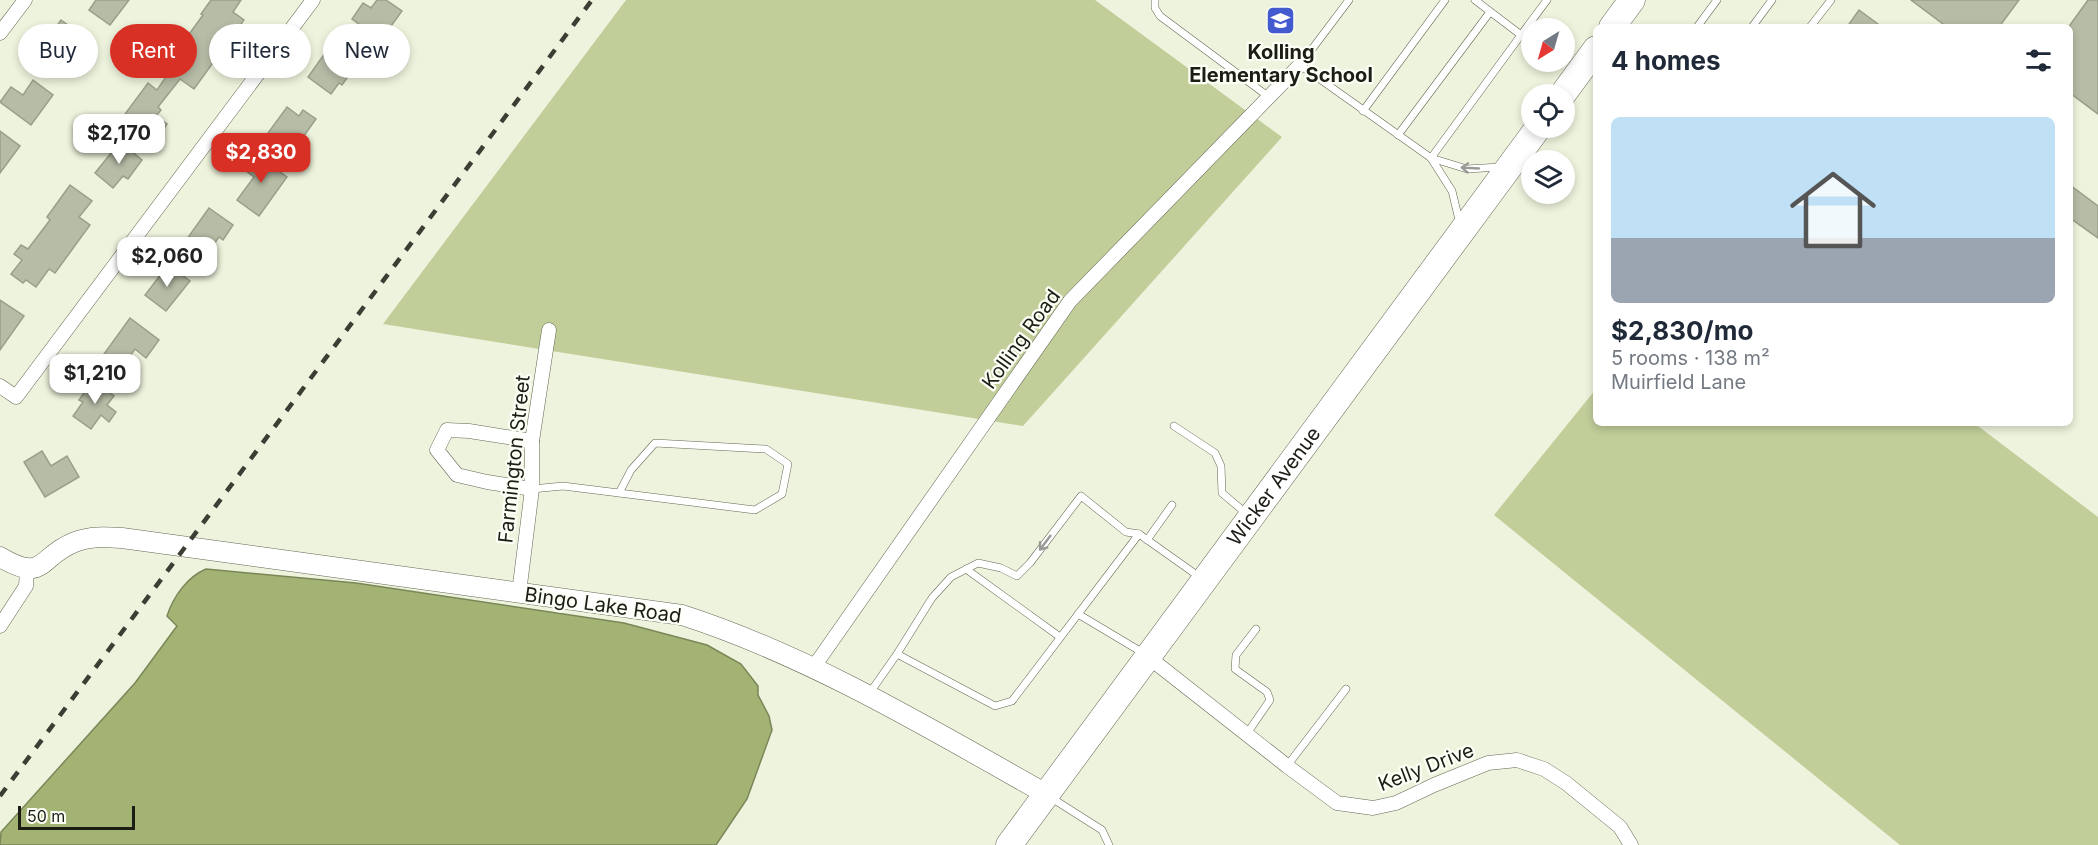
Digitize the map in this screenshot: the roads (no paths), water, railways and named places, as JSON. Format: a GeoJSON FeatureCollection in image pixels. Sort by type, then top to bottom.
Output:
{"type":"FeatureCollection","features":[{"type":"Feature","properties":{"kind":"highway"},"geometry":{"type":"LineString","coordinates":[[1614,24],[1632,0]]}},
{"type":"Feature","properties":{"kind":"highway"},"geometry":{"type":"LineString","coordinates":[[1570,84],[1593,53]]}},
{"type":"Feature","properties":{"kind":"highway","name":"Wicker Avenue"},"geometry":{"type":"LineString","coordinates":[[1009,845],[1531,138]]}},
{"type":"Feature","properties":{"kind":"street"},"geometry":{"type":"LineString","coordinates":[[0,33],[25,0]]}},
{"type":"Feature","properties":{"kind":"street"},"geometry":{"type":"LineString","coordinates":[[0,386],[16,397],[313,0]]}},
{"type":"Feature","properties":{"kind":"street","name":"Kolling Road"},"geometry":{"type":"LineString","coordinates":[[813,668],[1070,301],[1300,65]]}},
{"type":"Feature","properties":{"kind":"street","name":"Farmington Street"},"geometry":{"type":"LineString","coordinates":[[519,593],[532,489],[532,441],[549,330]]}},
{"type":"Feature","properties":{"kind":"street"},"geometry":{"type":"LineString","coordinates":[[532,441],[469,431],[447,430],[437,450],[457,475],[532,489]]}},
{"type":"Feature","properties":{"kind":"street","name":"Bingo Lake Road"},"geometry":{"type":"LineString","coordinates":[[27,569],[36,568],[79,540],[103,537],[122,538],[682,615],[720,627],[813,668],[1046,794]]}},
{"type":"Feature","properties":{"kind":"street"},"geometry":{"type":"LineString","coordinates":[[0,557],[27,569],[26,586],[0,626]]}},
{"type":"Feature","properties":{"kind":"street","name":"Kelly Drive"},"geometry":{"type":"LineString","coordinates":[[1147,656],[1246,735],[1337,803],[1373,808],[1396,803],[1434,784],[1488,763],[1517,760],[1544,769],[1566,783],[1620,827],[1632,845]]}},
{"type":"Feature","properties":{"kind":"lane"},"geometry":{"type":"LineString","coordinates":[[1155,0],[1155,8],[1160,16],[1269,97]]}},
{"type":"Feature","properties":{"kind":"lane"},"geometry":{"type":"LineString","coordinates":[[1349,0],[1300,65],[1431,158],[1467,169],[1510,166]]}},
{"type":"Feature","properties":{"kind":"lane"},"geometry":{"type":"LineString","coordinates":[[1364,111],[1445,0]]}},
{"type":"Feature","properties":{"kind":"lane"},"geometry":{"type":"LineString","coordinates":[[1431,158],[1521,35],[1474,0]]}},
{"type":"Feature","properties":{"kind":"lane"},"geometry":{"type":"LineString","coordinates":[[1534,18],[1547,0]]}},
{"type":"Feature","properties":{"kind":"lane"},"geometry":{"type":"LineString","coordinates":[[1700,24],[1717,0]]}},
{"type":"Feature","properties":{"kind":"lane"},"geometry":{"type":"LineString","coordinates":[[1754,24],[1772,0]]}},
{"type":"Feature","properties":{"kind":"lane"},"geometry":{"type":"LineString","coordinates":[[1812,24],[1831,0]]}},
{"type":"Feature","properties":{"kind":"lane"},"geometry":{"type":"LineString","coordinates":[[1398,135],[1490,12]]}},
{"type":"Feature","properties":{"kind":"lane"},"geometry":{"type":"LineString","coordinates":[[1431,158],[1452,191],[1462,231]]}},
{"type":"Feature","properties":{"kind":"lane"},"geometry":{"type":"LineString","coordinates":[[1174,426],[1215,453],[1221,466],[1222,493],[1250,517]]}},
{"type":"Feature","properties":{"kind":"lane"},"geometry":{"type":"LineString","coordinates":[[532,489],[563,486],[619,493],[755,510],[782,494],[788,464],[766,449],[655,443],[631,470],[619,493]]}},
{"type":"Feature","properties":{"kind":"lane"},"geometry":{"type":"LineString","coordinates":[[867,696],[932,598],[951,577],[978,563],[1001,568],[1017,576],[1081,496],[1126,532],[1140,534],[1203,580]]}},
{"type":"Feature","properties":{"kind":"lane"},"geometry":{"type":"LineString","coordinates":[[1147,540],[1173,505]]}},
{"type":"Feature","properties":{"kind":"lane"},"geometry":{"type":"LineString","coordinates":[[897,654],[995,706],[1012,701],[1140,534]]}},
{"type":"Feature","properties":{"kind":"lane"},"geometry":{"type":"LineString","coordinates":[[966,569],[1060,637]]}},
{"type":"Feature","properties":{"kind":"lane"},"geometry":{"type":"LineString","coordinates":[[1077,614],[1147,656]]}},
{"type":"Feature","properties":{"kind":"lane"},"geometry":{"type":"LineString","coordinates":[[1246,735],[1270,700],[1267,692],[1235,669],[1236,655],[1256,629]]}},
{"type":"Feature","properties":{"kind":"lane"},"geometry":{"type":"LineString","coordinates":[[1287,766],[1346,689]]}},
{"type":"Feature","properties":{"kind":"lane"},"geometry":{"type":"LineString","coordinates":[[1046,794],[1102,830],[1109,845]]}},
{"type":"Feature","properties":{"kind":"railway"},"geometry":{"type":"LineString","coordinates":[[0,796],[592,0]]}},
{"type":"Feature","properties":{"kind":"place","name":"Kolling Elementary School"},"geometry":{"type":"Point","coordinates":[1281,21]}}]}
